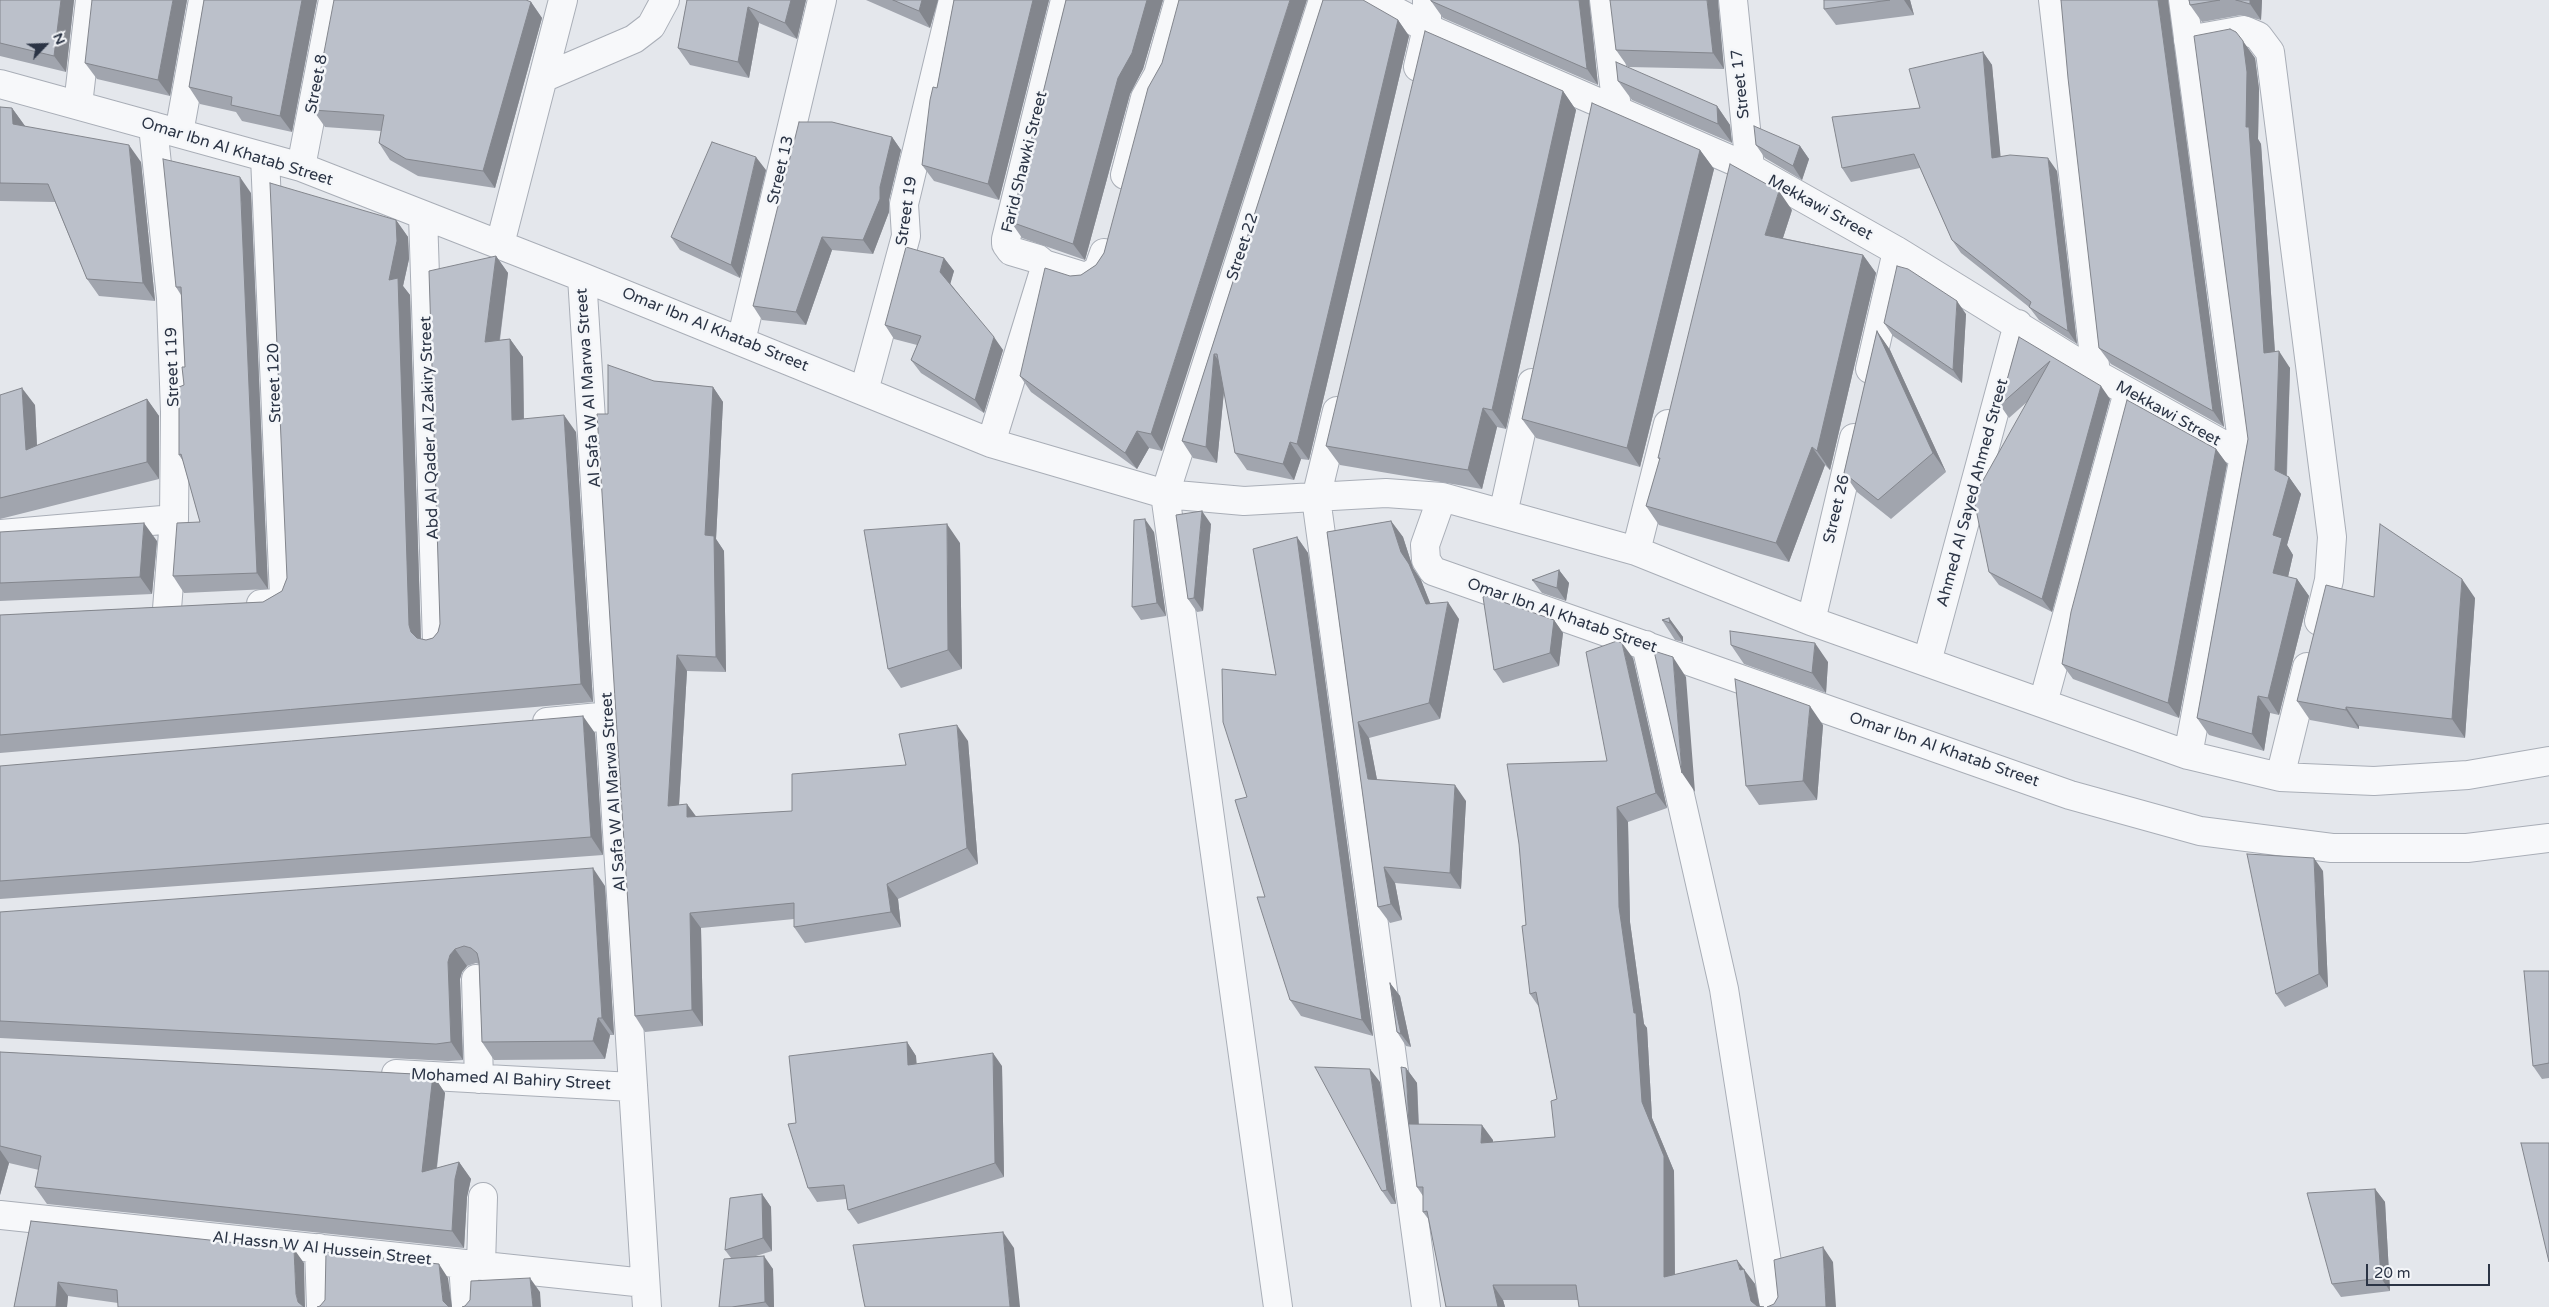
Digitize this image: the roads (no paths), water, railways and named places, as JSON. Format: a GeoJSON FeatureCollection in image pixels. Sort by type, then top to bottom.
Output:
{"type":"FeatureCollection","features":[{"type":"Feature","properties":{"kind":"street"},"geometry":{"type":"LineString","coordinates":[[78,104],[90,0]]}},
{"type":"Feature","properties":{"kind":"street"},"geometry":{"type":"LineString","coordinates":[[179,133],[202,0]]}},
{"type":"Feature","properties":{"kind":"street","name":"Street 8"},"geometry":{"type":"LineString","coordinates":[[300,167],[333,0]]}},
{"type":"Feature","properties":{"kind":"street"},"geometry":{"type":"LineString","coordinates":[[500,244],[563,0]]}},
{"type":"Feature","properties":{"kind":"street"},"geometry":{"type":"LineString","coordinates":[[543,78],[634,39],[651,26],[665,0]]}},
{"type":"Feature","properties":{"kind":"street","name":"Street 13"},"geometry":{"type":"LineString","coordinates":[[741,341],[822,0]]}},
{"type":"Feature","properties":{"kind":"street","name":"Street 19"},"geometry":{"type":"LineString","coordinates":[[864,391],[906,236],[904,204],[952,0]]}},
{"type":"Feature","properties":{"kind":"street","name":"Farid Shawki Street"},"geometry":{"type":"LineString","coordinates":[[1065,0],[1006,244],[1011,251],[1036,258],[1044,264],[1086,277],[1090,276],[1100,265],[1110,228]]}},
{"type":"Feature","properties":{"kind":"street"},"geometry":{"type":"LineString","coordinates":[[1118,200],[1145,98],[1158,75],[1179,0]]}},
{"type":"Feature","properties":{"kind":"street","name":"Street 22"},"geometry":{"type":"LineString","coordinates":[[1165,494],[1322,0]]}},
{"type":"Feature","properties":{"kind":"street","name":"Mekkawi Street"},"geometry":{"type":"LineString","coordinates":[[1374,0],[1427,28],[1741,164],[1897,252],[2018,324],[2096,374],[2244,456]]}},
{"type":"Feature","properties":{"kind":"street"},"geometry":{"type":"LineString","coordinates":[[1411,95],[1427,28],[1427,0]]}},
{"type":"Feature","properties":{"kind":"street"},"geometry":{"type":"LineString","coordinates":[[1588,130],[1605,105],[1604,0]]}},
{"type":"Feature","properties":{"kind":"street","name":"Street 17"},"geometry":{"type":"LineString","coordinates":[[1725,188],[1741,164],[1733,0]]}},
{"type":"Feature","properties":{"kind":"street"},"geometry":{"type":"LineString","coordinates":[[2053,0],[2096,374]]}},
{"type":"Feature","properties":{"kind":"street"},"geometry":{"type":"LineString","coordinates":[[2183,0],[2244,456],[2188,755]]}},
{"type":"Feature","properties":{"kind":"street"},"geometry":{"type":"LineString","coordinates":[[2188,40],[2244,30],[2258,36],[2270,52],[2328,492],[2332,537],[2329,580],[2280,777]]}},
{"type":"Feature","properties":{"kind":"street","name":"Omar Ibn Al Khatab Street"},"geometry":{"type":"LineString","coordinates":[[0,84],[78,104],[300,167],[500,244],[991,443],[1165,494],[1244,501],[1386,493],[1442,497],[1636,551],[1811,621],[2188,755],[2280,777],[2374,781],[2468,775],[2549,761]]}},
{"type":"Feature","properties":{"kind":"street","name":"Street 119"},"geometry":{"type":"LineString","coordinates":[[153,126],[171,298],[175,412],[174,519],[167,609]]}},
{"type":"Feature","properties":{"kind":"street","name":"Street 120"},"geometry":{"type":"LineString","coordinates":[[235,606],[274,604],[284,596],[265,157]]}},
{"type":"Feature","properties":{"kind":"street","name":"Abd Al Qader Al Zakiry Street"},"geometry":{"type":"LineString","coordinates":[[424,215],[437,642]]}},
{"type":"Feature","properties":{"kind":"street","name":"Street 26"},"geometry":{"type":"LineString","coordinates":[[1811,621],[1897,252]]}},
{"type":"Feature","properties":{"kind":"street"},"geometry":{"type":"LineString","coordinates":[[991,443],[1044,271],[1044,264]]}},
{"type":"Feature","properties":{"kind":"street","name":"Al Safa W Al Marwa Street"},"geometry":{"type":"LineString","coordinates":[[582,277],[610,716],[607,870],[632,1087],[646,1295]]}},
{"type":"Feature","properties":{"kind":"street","name":"Ahmed Al Sayed Ahmed Street"},"geometry":{"type":"LineString","coordinates":[[1927,662],[2018,324]]}},
{"type":"Feature","properties":{"kind":"street"},"geometry":{"type":"LineString","coordinates":[[1503,514],[1537,360]]}},
{"type":"Feature","properties":{"kind":"street"},"geometry":{"type":"LineString","coordinates":[[1341,391],[1316,498],[1426,1307]]}},
{"type":"Feature","properties":{"kind":"street"},"geometry":{"type":"LineString","coordinates":[[2044,703],[2128,392]]}},
{"type":"Feature","properties":{"kind":"street"},"geometry":{"type":"LineString","coordinates":[[1636,551],[1674,398]]}},
{"type":"Feature","properties":{"kind":"street"},"geometry":{"type":"LineString","coordinates":[[1165,494],[1278,1307]]}},
{"type":"Feature","properties":{"kind":"street","name":"Omar Ibn Al Khatab Street"},"geometry":{"type":"LineString","coordinates":[[1442,497],[1425,545],[1426,560],[1433,571],[2070,795],[2200,831],[2332,848],[2467,848],[2549,838]]}},
{"type":"Feature","properties":{"kind":"street"},"geometry":{"type":"LineString","coordinates":[[0,534],[174,519]]}},
{"type":"Feature","properties":{"kind":"street"},"geometry":{"type":"LineString","coordinates":[[138,611],[196,608]]}},
{"type":"Feature","properties":{"kind":"street"},"geometry":{"type":"LineString","coordinates":[[1646,645],[1724,989],[1774,1307]]}},
{"type":"Feature","properties":{"kind":"street"},"geometry":{"type":"LineString","coordinates":[[521,724],[610,716]]}},
{"type":"Feature","properties":{"kind":"street"},"geometry":{"type":"LineString","coordinates":[[476,979],[479,1078]]}},
{"type":"Feature","properties":{"kind":"street","name":"Mohamed Al Bahiry Street"},"geometry":{"type":"LineString","coordinates":[[370,1073],[632,1087]]}},
{"type":"Feature","properties":{"kind":"street"},"geometry":{"type":"LineString","coordinates":[[466,1307],[483,1197]]}},
{"type":"Feature","properties":{"kind":"street","name":"Al Hassn W Al Hussein Street"},"geometry":{"type":"LineString","coordinates":[[0,1215],[472,1265],[646,1295]]}},
{"type":"Feature","properties":{"kind":"street"},"geometry":{"type":"LineString","coordinates":[[319,1248],[321,1307]]}}]}
